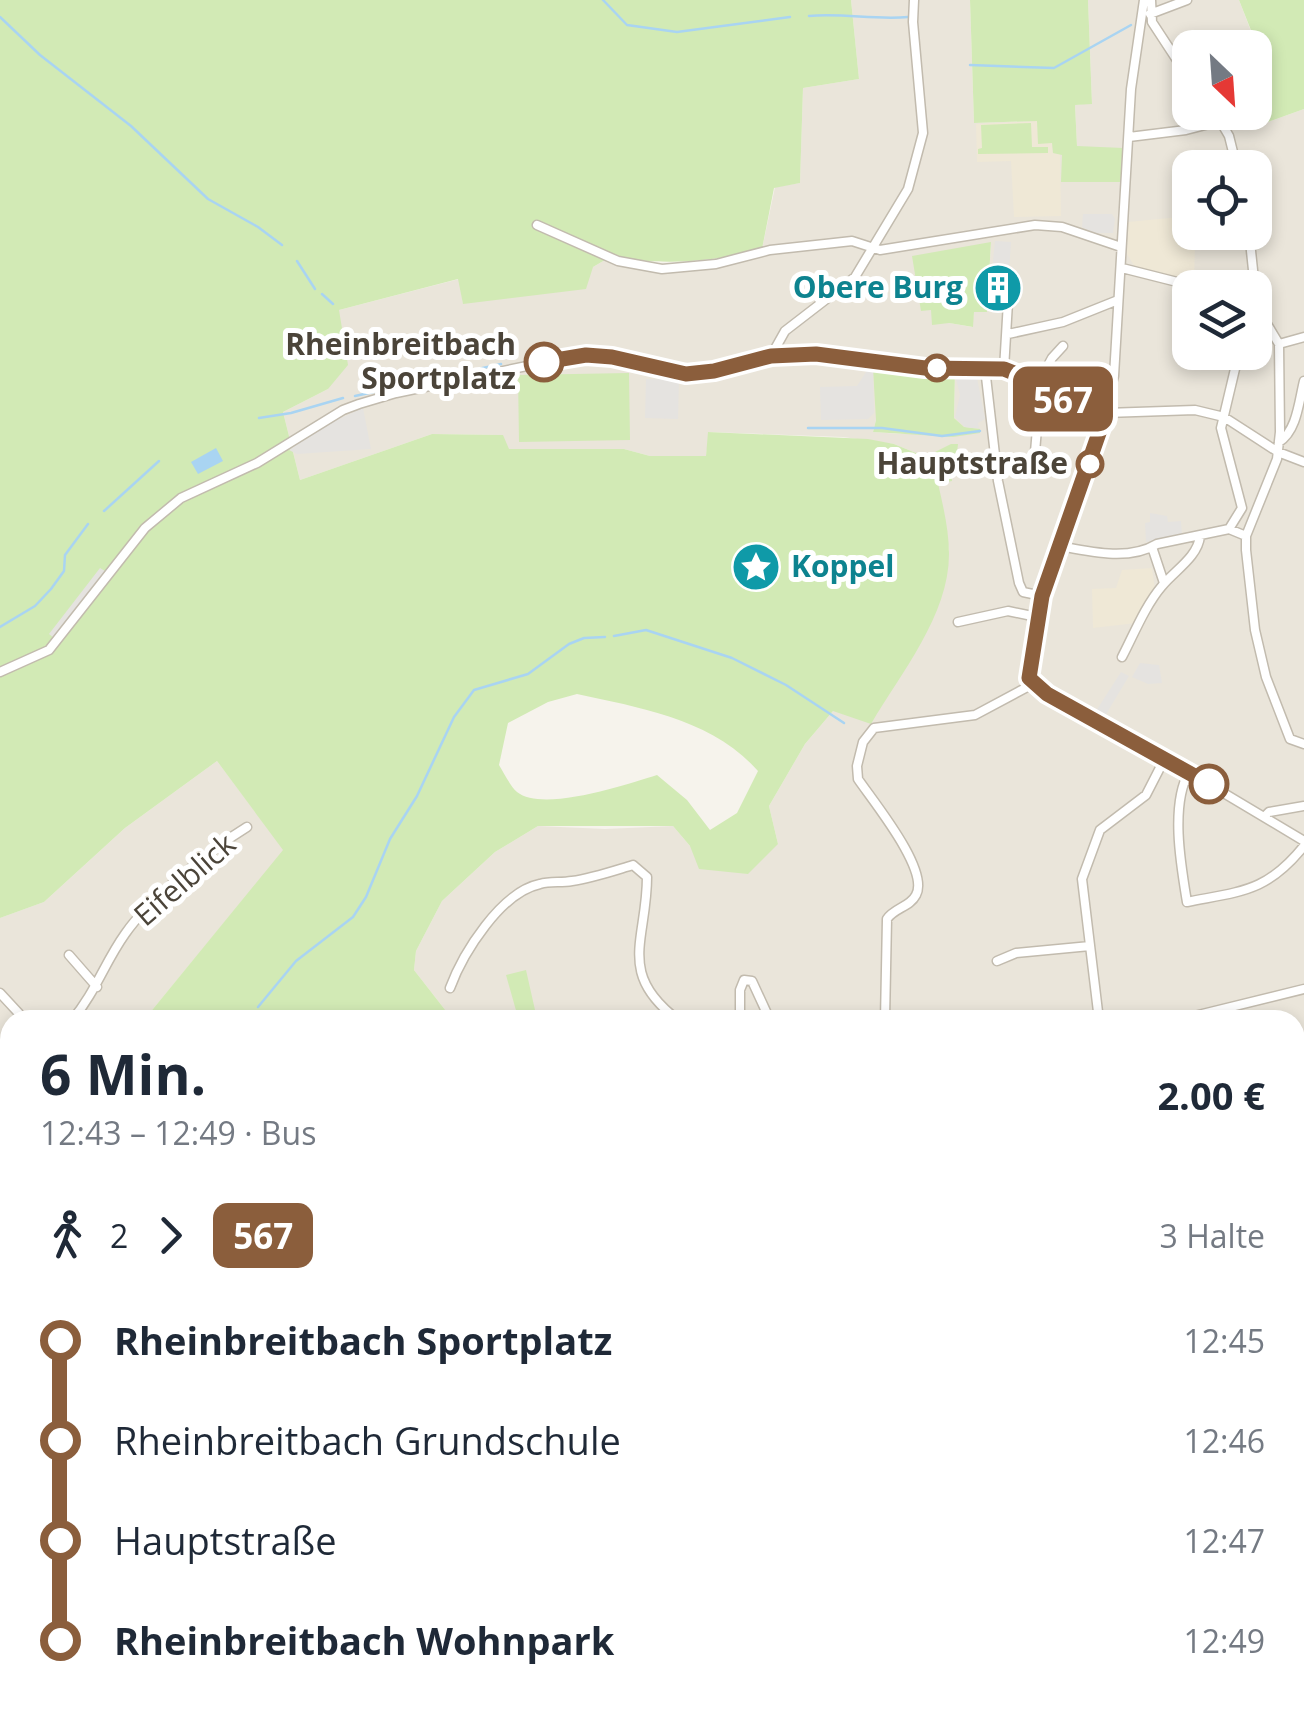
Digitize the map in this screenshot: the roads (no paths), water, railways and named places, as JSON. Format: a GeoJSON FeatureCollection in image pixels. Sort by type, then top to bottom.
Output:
{"type":"FeatureCollection","features":[{"type":"Feature","properties":{"kind":"street"},"geometry":{"type":"LineString","coordinates":[[771,356],[785,330],[847,286],[903,200],[924,134],[914,0]]}},
{"type":"Feature","properties":{"kind":"street"},"geometry":{"type":"LineString","coordinates":[[1148,0],[1150,14],[1172,50]]}},
{"type":"Feature","properties":{"kind":"street"},"geometry":{"type":"LineString","coordinates":[[1148,0],[1131,88],[1118,352],[1106,413],[1042,596],[1028,671],[1033,684],[1165,758],[1265,816],[1304,844],[1273,879],[1187,902],[1180,839],[1181,791],[1189,772]]}},
{"type":"Feature","properties":{"kind":"street"},"geometry":{"type":"LineString","coordinates":[[1150,14],[1187,0]]}},
{"type":"Feature","properties":{"kind":"street"},"geometry":{"type":"LineString","coordinates":[[1129,137],[1186,130]]}},
{"type":"Feature","properties":{"kind":"street"},"geometry":{"type":"LineString","coordinates":[[537,225],[618,261],[662,269],[716,264],[770,250],[834,243],[852,242],[870,249],[895,248],[1012,226],[1062,227],[1121,247]]}},
{"type":"Feature","properties":{"kind":"street"},"geometry":{"type":"LineString","coordinates":[[1122,268],[1172,281]]}},
{"type":"Feature","properties":{"kind":"street"},"geometry":{"type":"LineString","coordinates":[[1004,369],[1008,302]]}},
{"type":"Feature","properties":{"kind":"street"},"geometry":{"type":"LineString","coordinates":[[1008,334],[1063,322],[1118,302]]}},
{"type":"Feature","properties":{"kind":"street"},"geometry":{"type":"LineString","coordinates":[[1272,334],[1278,344],[1279,447]]}},
{"type":"Feature","properties":{"kind":"street"},"geometry":{"type":"LineString","coordinates":[[1278,344],[1304,337]]}},
{"type":"Feature","properties":{"kind":"street"},"geometry":{"type":"LineString","coordinates":[[1038,384],[1063,346]]}},
{"type":"Feature","properties":{"kind":"street"},"geometry":{"type":"LineString","coordinates":[[0,672],[48,650],[156,516],[180,498],[257,463],[343,410],[396,393],[586,355],[686,374],[771,356],[816,354],[925,368],[1004,369],[1065,401],[1106,413],[1194,410],[1224,417],[1304,462]]}},
{"type":"Feature","properties":{"kind":"street"},"geometry":{"type":"LineString","coordinates":[[985,368],[992,438],[1019,583],[1023,592],[1042,596]]}},
{"type":"Feature","properties":{"kind":"street"},"geometry":{"type":"LineString","coordinates":[[1229,529],[1242,508],[1221,428],[1235,370]]}},
{"type":"Feature","properties":{"kind":"street"},"geometry":{"type":"LineString","coordinates":[[1304,381],[1292,428],[1279,447],[1246,536],[1249,588],[1266,677],[1290,738],[1304,744]]}},
{"type":"Feature","properties":{"kind":"street"},"geometry":{"type":"LineString","coordinates":[[1038,472],[1038,418],[1065,401]]}},
{"type":"Feature","properties":{"kind":"street"},"geometry":{"type":"LineString","coordinates":[[1060,546],[1126,555],[1229,529],[1246,536]]}},
{"type":"Feature","properties":{"kind":"street"},"geometry":{"type":"LineString","coordinates":[[1122,657],[1164,583],[1200,543],[1200,536]]}},
{"type":"Feature","properties":{"kind":"street"},"geometry":{"type":"LineString","coordinates":[[1152,547],[1164,583]]}},
{"type":"Feature","properties":{"kind":"street"},"geometry":{"type":"LineString","coordinates":[[958,622],[1008,611],[1037,617]]}},
{"type":"Feature","properties":{"kind":"street"},"geometry":{"type":"LineString","coordinates":[[885,1010],[886,920],[918,893],[916,871],[908,853],[858,778],[857,766],[866,735],[879,725],[976,715],[1033,684]]}},
{"type":"Feature","properties":{"kind":"street"},"geometry":{"type":"LineString","coordinates":[[1099,1010],[1082,879],[1095,838],[1146,794],[1165,758]]}},
{"type":"Feature","properties":{"kind":"street"},"geometry":{"type":"LineString","coordinates":[[1265,816],[1268,812],[1304,806]]}},
{"type":"Feature","properties":{"kind":"street","name":"Eifelblick"},"geometry":{"type":"LineString","coordinates":[[79,1010],[135,921],[213,848],[247,827]]}},
{"type":"Feature","properties":{"kind":"street"},"geometry":{"type":"LineString","coordinates":[[450,988],[462,958],[485,927],[525,890],[633,865],[647,877],[640,971],[652,998],[666,1010]]}},
{"type":"Feature","properties":{"kind":"street"},"geometry":{"type":"LineString","coordinates":[[997,961],[1016,953],[1090,946]]}},
{"type":"Feature","properties":{"kind":"street"},"geometry":{"type":"LineString","coordinates":[[69,955],[97,986]]}},
{"type":"Feature","properties":{"kind":"street"},"geometry":{"type":"LineString","coordinates":[[740,1010],[744,980],[752,981],[765,1010]]}},
{"type":"Feature","properties":{"kind":"street"},"geometry":{"type":"LineString","coordinates":[[1219,1010],[1304,989]]}},
{"type":"Feature","properties":{"kind":"water"},"geometry":{"type":"Polygon","coordinates":[[[216,448],[223,461],[198,474],[191,462],[216,448]]]}},
{"type":"Feature","properties":{"kind":"waterway"},"geometry":{"type":"LineString","coordinates":[[603,0],[627,25],[677,32],[790,17]]}},
{"type":"Feature","properties":{"kind":"waterway"},"geometry":{"type":"LineString","coordinates":[[809,16],[908,17]]}},
{"type":"Feature","properties":{"kind":"waterway"},"geometry":{"type":"LineString","coordinates":[[0,17],[40,55],[131,126],[208,199],[282,245]]}},
{"type":"Feature","properties":{"kind":"waterway"},"geometry":{"type":"LineString","coordinates":[[970,65],[1054,68],[1131,25]]}},
{"type":"Feature","properties":{"kind":"waterway"},"geometry":{"type":"LineString","coordinates":[[297,261],[315,289]]}},
{"type":"Feature","properties":{"kind":"waterway"},"geometry":{"type":"LineString","coordinates":[[322,294],[333,304]]}},
{"type":"Feature","properties":{"kind":"waterway"},"geometry":{"type":"LineString","coordinates":[[355,396],[501,364]]}},
{"type":"Feature","properties":{"kind":"waterway"},"geometry":{"type":"LineString","coordinates":[[259,418],[343,398]]}},
{"type":"Feature","properties":{"kind":"waterway"},"geometry":{"type":"LineString","coordinates":[[808,428],[882,428],[942,436],[980,431]]}},
{"type":"Feature","properties":{"kind":"waterway"},"geometry":{"type":"LineString","coordinates":[[104,511],[159,461]]}},
{"type":"Feature","properties":{"kind":"waterway"},"geometry":{"type":"LineString","coordinates":[[0,627],[35,606],[51,589],[64,571],[65,555],[88,524]]}},
{"type":"Feature","properties":{"kind":"waterway"},"geometry":{"type":"LineString","coordinates":[[614,636],[646,630],[732,658],[786,685],[844,723]]}},
{"type":"Feature","properties":{"kind":"waterway"},"geometry":{"type":"LineString","coordinates":[[258,1007],[296,961],[353,917],[454,717],[474,690],[528,674],[569,644],[584,638],[605,637]]}},
{"type":"Feature","properties":{"kind":"place","name":"Obere Burg"},"geometry":{"type":"Point","coordinates":[998,288]}},
{"type":"Feature","properties":{"kind":"place","name":"Rheinbreitbach Sportplatz"},"geometry":{"type":"Point","coordinates":[544,362]}},
{"type":"Feature","properties":{"kind":"place","name":"Hauptstraße"},"geometry":{"type":"Point","coordinates":[1090,464]}},
{"type":"Feature","properties":{"kind":"place","name":"Koppel"},"geometry":{"type":"Point","coordinates":[756,567]}}]}
